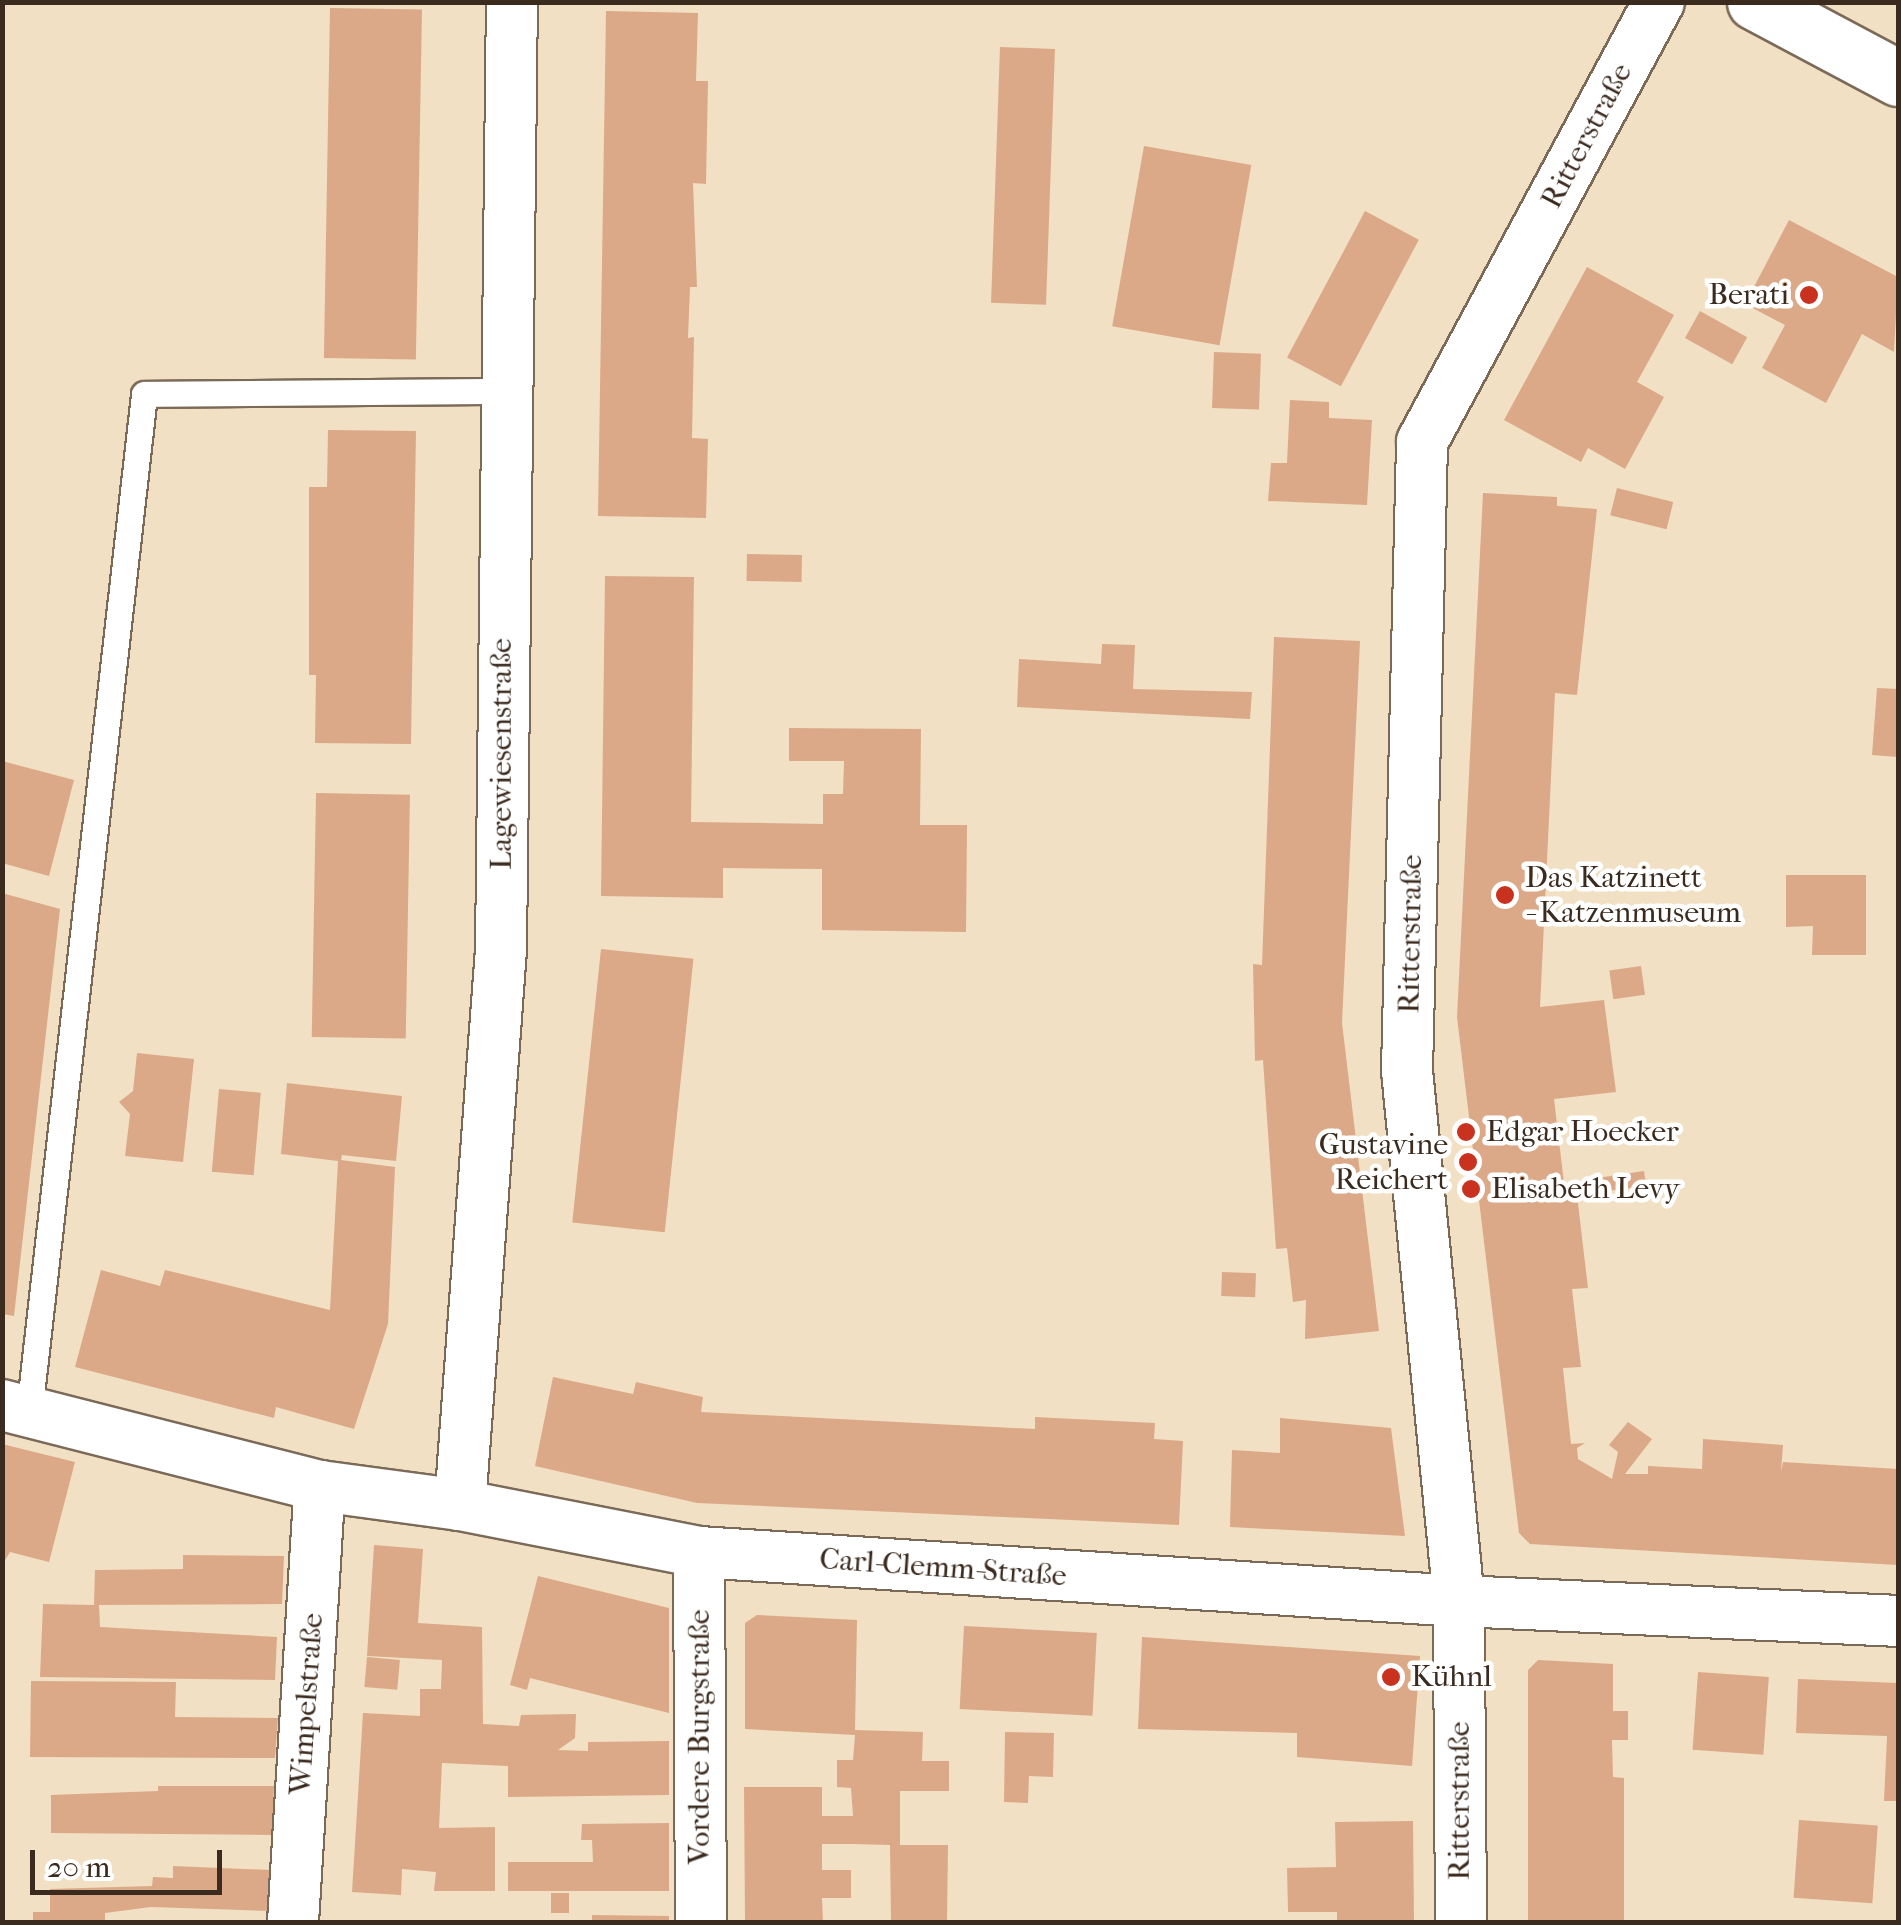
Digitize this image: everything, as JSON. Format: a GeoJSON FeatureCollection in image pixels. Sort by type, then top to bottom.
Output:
{"type":"FeatureCollection","features":[{"type":"Feature","properties":{"kind":"main road"},"geometry":{"type":"LineString","coordinates":[[1755,2],[1898,78]]}},
{"type":"Feature","properties":{"kind":"street","name":"Lagewiesenstraße"},"geometry":{"type":"LineString","coordinates":[[460,1505],[501,950],[512,2]]}},
{"type":"Feature","properties":{"kind":"street","name":"Ritterstraße"},"geometry":{"type":"LineString","coordinates":[[1460,1922],[1459,1601],[1408,1071],[1422,442],[1659,2]]}},
{"type":"Feature","properties":{"kind":"street","name":"Carl-Clemm-Straße"},"geometry":{"type":"LineString","coordinates":[[16,1409],[320,1486],[460,1505],[699,1552],[1459,1601],[1898,1621]]}},
{"type":"Feature","properties":{"kind":"street","name":"Wimpelstraße"},"geometry":{"type":"LineString","coordinates":[[293,1922],[320,1486]]}},
{"type":"Feature","properties":{"kind":"street","name":"Vordere Burgstraße"},"geometry":{"type":"LineString","coordinates":[[699,1552],[701,1922]]}},
{"type":"Feature","properties":{"kind":"lane"},"geometry":{"type":"LineString","coordinates":[[16,1409],[144,394],[505,391]]}},
{"type":"Feature","properties":{"kind":"building"},"geometry":{"type":"Polygon","coordinates":[[[330,8],[422,10],[416,360],[324,358],[330,8]]]}},
{"type":"Feature","properties":{"kind":"building"},"geometry":{"type":"Polygon","coordinates":[[[606,11],[698,13],[696,81],[708,81],[706,184],[693,183],[697,287],[690,287],[688,338],[694,337],[692,438],[708,439],[706,518],[598,516],[606,11]]]}},
{"type":"Feature","properties":{"kind":"building"},"geometry":{"type":"Polygon","coordinates":[[[1000,47],[1055,49],[1046,305],[991,303],[1000,47]]]}},
{"type":"Feature","properties":{"kind":"building"},"geometry":{"type":"Polygon","coordinates":[[[1144,146],[1251,165],[1220,345],[1112,326],[1144,146]]]}},
{"type":"Feature","properties":{"kind":"building"},"geometry":{"type":"Polygon","coordinates":[[[1365,211],[1419,240],[1341,386],[1287,358],[1365,211]]]}},
{"type":"Feature","properties":{"kind":"building"},"geometry":{"type":"Polygon","coordinates":[[[1789,220],[1898,277],[1894,352],[1862,334],[1826,403],[1762,368],[1785,325],[1745,304],[1789,220]]]}},
{"type":"Feature","properties":{"kind":"building"},"geometry":{"type":"Polygon","coordinates":[[[1587,267],[1674,315],[1637,382],[1664,397],[1625,469],[1588,448],[1581,462],[1504,420],[1587,267]]]}},
{"type":"Feature","properties":{"kind":"building"},"geometry":{"type":"Polygon","coordinates":[[[1700,311],[1747,337],[1732,364],[1685,338],[1700,311]]]}},
{"type":"Feature","properties":{"kind":"building"},"geometry":{"type":"Polygon","coordinates":[[[1214,352],[1261,354],[1259,410],[1212,408],[1214,352]]]}},
{"type":"Feature","properties":{"kind":"building"},"geometry":{"type":"Polygon","coordinates":[[[1290,400],[1329,402],[1329,418],[1372,420],[1367,505],[1268,501],[1271,463],[1287,463],[1290,400]]]}},
{"type":"Feature","properties":{"kind":"building"},"geometry":{"type":"Polygon","coordinates":[[[328,430],[416,431],[411,744],[315,743],[316,675],[309,675],[309,487],[327,487],[328,430]]]}},
{"type":"Feature","properties":{"kind":"building"},"geometry":{"type":"Polygon","coordinates":[[[1617,488],[1673,502],[1667,529],[1610,515],[1617,488]]]}},
{"type":"Feature","properties":{"kind":"building"},"geometry":{"type":"Polygon","coordinates":[[[1483,493],[1557,497],[1557,506],[1597,509],[1577,695],[1555,693],[1540,1007],[1604,1000],[1616,1092],[1554,1099],[1564,1183],[1644,1171],[1646,1186],[1577,1195],[1588,1288],[1572,1289],[1581,1367],[1563,1368],[1571,1444],[1585,1443],[1577,1448],[1578,1459],[1612,1479],[1618,1452],[1609,1445],[1628,1422],[1652,1439],[1625,1474],[1648,1474],[1648,1466],[1702,1469],[1703,1439],[1783,1445],[1781,1472],[1783,1462],[1898,1469],[1898,1565],[1530,1544],[1519,1533],[1457,1017],[1483,493]]]}},
{"type":"Feature","properties":{"kind":"building"},"geometry":{"type":"Polygon","coordinates":[[[747,554],[802,555],[802,582],[747,581],[747,554]]]}},
{"type":"Feature","properties":{"kind":"building"},"geometry":{"type":"Polygon","coordinates":[[[605,576],[694,577],[691,822],[823,824],[823,794],[843,794],[844,761],[789,761],[789,728],[921,729],[920,825],[967,825],[966,932],[822,930],[822,869],[723,868],[723,898],[601,896],[605,576]]]}},
{"type":"Feature","properties":{"kind":"building"},"geometry":{"type":"Polygon","coordinates":[[[1274,637],[1360,641],[1342,1023],[1379,1331],[1305,1339],[1306,1300],[1293,1302],[1287,1248],[1276,1249],[1263,1060],[1255,1061],[1253,964],[1262,965],[1274,637]]]}},
{"type":"Feature","properties":{"kind":"building"},"geometry":{"type":"Polygon","coordinates":[[[1102,644],[1135,645],[1133,689],[1252,692],[1250,719],[1017,707],[1019,659],[1101,664],[1102,644]]]}},
{"type":"Feature","properties":{"kind":"building"},"geometry":{"type":"Polygon","coordinates":[[[1877,688],[1898,689],[1898,757],[1872,755],[1877,688]]]}},
{"type":"Feature","properties":{"kind":"building"},"geometry":{"type":"Polygon","coordinates":[[[2,761],[74,780],[49,876],[2,863],[2,761]]]}},
{"type":"Feature","properties":{"kind":"building"},"geometry":{"type":"Polygon","coordinates":[[[316,793],[410,795],[406,1039],[312,1037],[316,793]]]}},
{"type":"Feature","properties":{"kind":"building"},"geometry":{"type":"Polygon","coordinates":[[[1786,875],[1866,875],[1866,955],[1812,955],[1813,926],[1786,927],[1786,875]]]}},
{"type":"Feature","properties":{"kind":"building"},"geometry":{"type":"Polygon","coordinates":[[[2,893],[60,909],[14,1316],[2,1314],[2,893]]]}},
{"type":"Feature","properties":{"kind":"building"},"geometry":{"type":"Polygon","coordinates":[[[601,949],[693,959],[665,1232],[572,1222],[601,949]]]}},
{"type":"Feature","properties":{"kind":"building"},"geometry":{"type":"Polygon","coordinates":[[[1641,966],[1645,995],[1613,999],[1609,970],[1641,966]]]}},
{"type":"Feature","properties":{"kind":"building"},"geometry":{"type":"Polygon","coordinates":[[[137,1053],[194,1059],[183,1162],[125,1156],[130,1114],[119,1102],[133,1091],[137,1053]]]}},
{"type":"Feature","properties":{"kind":"building"},"geometry":{"type":"Polygon","coordinates":[[[287,1083],[402,1096],[396,1161],[342,1155],[341,1160],[395,1167],[388,1324],[354,1429],[276,1407],[274,1418],[75,1367],[101,1270],[160,1286],[165,1270],[330,1310],[338,1161],[281,1154],[287,1083]]]}},
{"type":"Feature","properties":{"kind":"building"},"geometry":{"type":"Polygon","coordinates":[[[219,1089],[261,1093],[254,1175],[212,1172],[219,1089]]]}},
{"type":"Feature","properties":{"kind":"building"},"geometry":{"type":"Polygon","coordinates":[[[1222,1272],[1256,1273],[1255,1297],[1221,1296],[1222,1272]]]}},
{"type":"Feature","properties":{"kind":"building"},"geometry":{"type":"Polygon","coordinates":[[[553,1377],[633,1394],[636,1382],[703,1397],[701,1412],[1035,1429],[1035,1417],[1155,1423],[1154,1439],[1183,1441],[1179,1525],[697,1503],[535,1466],[553,1377]]]}},
{"type":"Feature","properties":{"kind":"building"},"geometry":{"type":"Polygon","coordinates":[[[1280,1418],[1391,1428],[1405,1536],[1230,1527],[1232,1450],[1280,1453],[1280,1418]]]}},
{"type":"Feature","properties":{"kind":"building"},"geometry":{"type":"Polygon","coordinates":[[[2,1444],[75,1462],[49,1562],[10,1552],[2,1565],[2,1444]]]}},
{"type":"Feature","properties":{"kind":"building"},"geometry":{"type":"Polygon","coordinates":[[[374,1545],[423,1549],[418,1623],[482,1627],[483,1724],[519,1726],[521,1715],[576,1714],[575,1738],[558,1750],[588,1751],[588,1742],[669,1741],[669,1795],[508,1797],[508,1766],[442,1763],[439,1828],[495,1827],[495,1891],[434,1891],[436,1872],[402,1869],[401,1895],[352,1892],[363,1713],[420,1716],[420,1689],[441,1689],[442,1660],[367,1656],[374,1545]]]}},
{"type":"Feature","properties":{"kind":"building"},"geometry":{"type":"Polygon","coordinates":[[[183,1555],[284,1556],[282,1604],[99,1605],[100,1627],[277,1637],[275,1680],[40,1677],[43,1604],[94,1605],[95,1570],[183,1569],[183,1555]]]}},
{"type":"Feature","properties":{"kind":"building"},"geometry":{"type":"Polygon","coordinates":[[[538,1576],[669,1608],[669,1713],[530,1678],[527,1690],[510,1685],[538,1576]]]}},
{"type":"Feature","properties":{"kind":"building"},"geometry":{"type":"Polygon","coordinates":[[[757,1615],[857,1620],[855,1730],[923,1732],[922,1761],[949,1761],[949,1791],[900,1791],[900,1845],[948,1845],[947,1922],[891,1922],[890,1845],[822,1844],[822,1870],[851,1870],[851,1898],[822,1898],[823,1922],[745,1922],[744,1787],[822,1787],[822,1816],[853,1816],[851,1788],[837,1787],[837,1760],[853,1760],[855,1735],[745,1729],[745,1623],[757,1615]]]}},
{"type":"Feature","properties":{"kind":"building"},"geometry":{"type":"Polygon","coordinates":[[[964,1626],[1097,1633],[1092,1716],[960,1709],[964,1626]]]}},
{"type":"Feature","properties":{"kind":"building"},"geometry":{"type":"Polygon","coordinates":[[[1142,1637],[1420,1656],[1412,1766],[1297,1757],[1297,1733],[1138,1729],[1142,1637]]]}},
{"type":"Feature","properties":{"kind":"building"},"geometry":{"type":"Polygon","coordinates":[[[367,1657],[400,1660],[397,1690],[364,1687],[367,1657]]]}},
{"type":"Feature","properties":{"kind":"building"},"geometry":{"type":"Polygon","coordinates":[[[1538,1660],[1613,1664],[1613,1711],[1628,1711],[1628,1740],[1612,1740],[1613,1777],[1624,1778],[1624,1922],[1528,1922],[1528,1670],[1538,1660]]]}},
{"type":"Feature","properties":{"kind":"building"},"geometry":{"type":"Polygon","coordinates":[[[1698,1672],[1769,1677],[1763,1755],[1693,1750],[1698,1672]]]}},
{"type":"Feature","properties":{"kind":"building"},"geometry":{"type":"Polygon","coordinates":[[[1798,1679],[1898,1683],[1898,1801],[1884,1801],[1887,1736],[1796,1733],[1798,1679]]]}},
{"type":"Feature","properties":{"kind":"building"},"geometry":{"type":"Polygon","coordinates":[[[31,1681],[176,1682],[175,1717],[278,1718],[275,1758],[30,1757],[31,1681]]]}},
{"type":"Feature","properties":{"kind":"building"},"geometry":{"type":"Polygon","coordinates":[[[1005,1732],[1054,1733],[1053,1777],[1029,1776],[1028,1803],[1004,1802],[1005,1732]]]}},
{"type":"Feature","properties":{"kind":"building"},"geometry":{"type":"Polygon","coordinates":[[[158,1786],[274,1786],[272,1835],[51,1833],[51,1795],[158,1791],[158,1786]]]}},
{"type":"Feature","properties":{"kind":"building"},"geometry":{"type":"Polygon","coordinates":[[[1799,1820],[1878,1826],[1872,1903],[1794,1898],[1799,1820]]]}},
{"type":"Feature","properties":{"kind":"building"},"geometry":{"type":"Polygon","coordinates":[[[1413,1821],[1414,1922],[1337,1922],[1337,1912],[1288,1912],[1287,1868],[1336,1867],[1335,1822],[1413,1821]]]}},
{"type":"Feature","properties":{"kind":"building"},"geometry":{"type":"Polygon","coordinates":[[[669,1823],[669,1891],[508,1891],[508,1862],[593,1862],[592,1840],[581,1840],[582,1824],[669,1823]]]}},
{"type":"Feature","properties":{"kind":"building"},"geometry":{"type":"Polygon","coordinates":[[[173,1866],[271,1870],[269,1911],[151,1907],[105,1913],[105,1922],[33,1922],[33,1912],[50,1912],[50,1889],[152,1886],[153,1877],[173,1878],[173,1866]]]}},
{"type":"Feature","properties":{"kind":"building"},"geometry":{"type":"Polygon","coordinates":[[[551,1893],[569,1893],[569,1913],[551,1913],[551,1893]]]}},
{"type":"Feature","properties":{"kind":"building"},"geometry":{"type":"Polygon","coordinates":[[[592,1915],[669,1916],[669,1922],[592,1922],[592,1915]]]}},
{"type":"Feature","properties":{"kind":"place","name":"Berati"},"geometry":{"type":"Point","coordinates":[1809,295]}},
{"type":"Feature","properties":{"kind":"place","name":"Das Katzinett - Katzenmuseum"},"geometry":{"type":"Point","coordinates":[1505,895]}},
{"type":"Feature","properties":{"kind":"place","name":"Edgar Hoecker"},"geometry":{"type":"Point","coordinates":[1466,1132]}},
{"type":"Feature","properties":{"kind":"place","name":"Gustavine Reichert"},"geometry":{"type":"Point","coordinates":[1468,1162]}},
{"type":"Feature","properties":{"kind":"place","name":"Elisabeth Levy"},"geometry":{"type":"Point","coordinates":[1471,1189]}},
{"type":"Feature","properties":{"kind":"place","name":"Kühnl"},"geometry":{"type":"Point","coordinates":[1391,1677]}}]}
